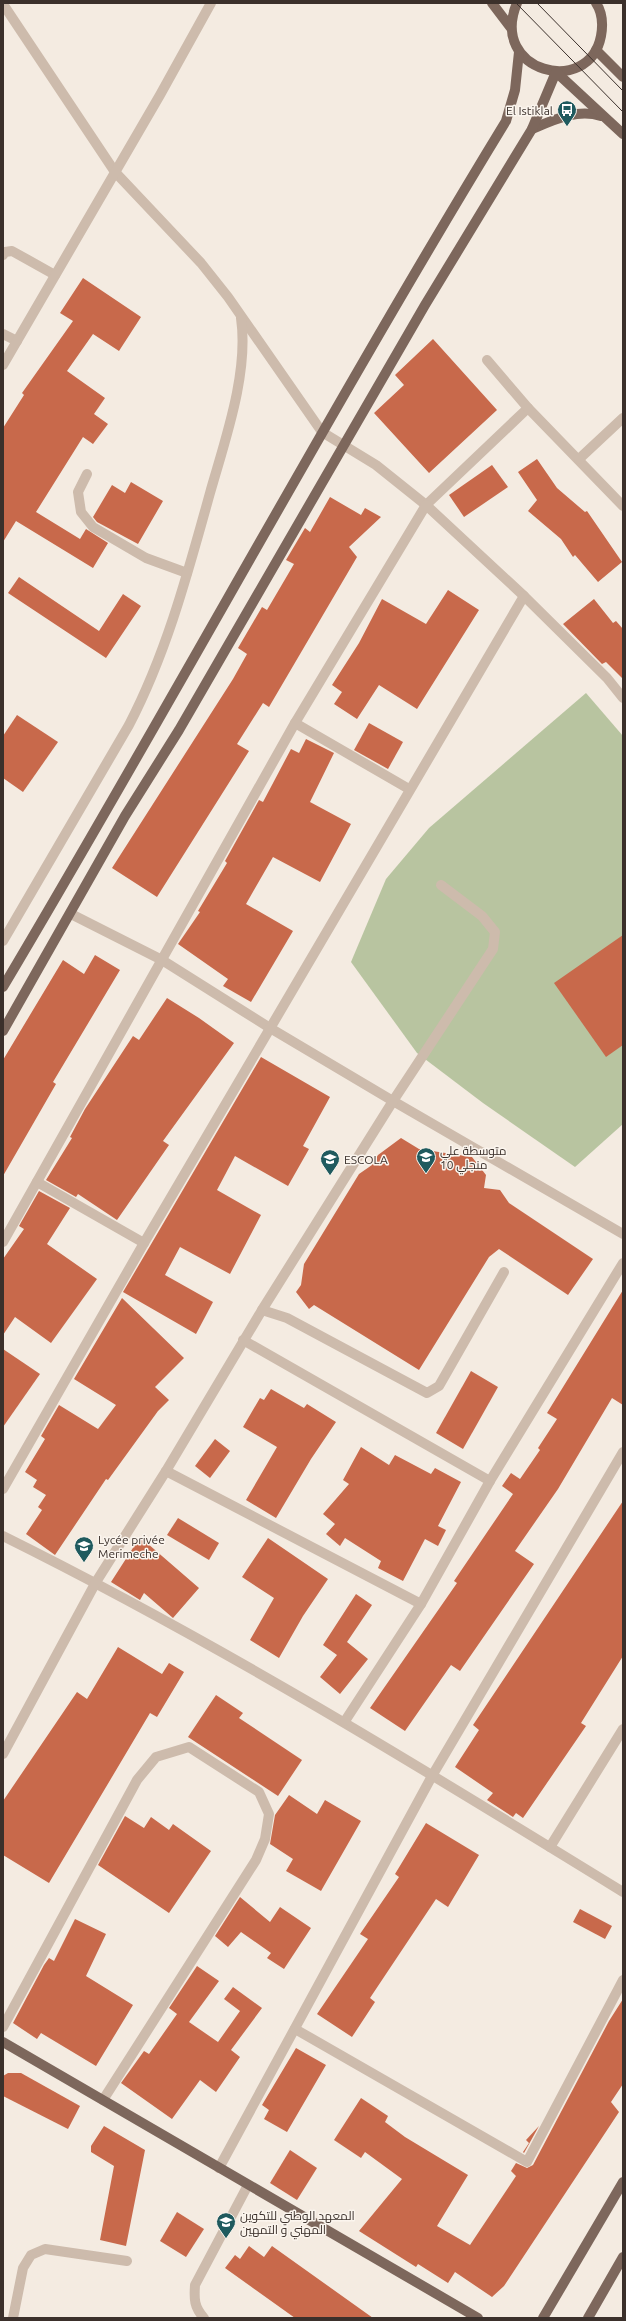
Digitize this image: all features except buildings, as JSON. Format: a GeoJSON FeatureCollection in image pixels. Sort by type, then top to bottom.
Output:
{"type":"FeatureCollection","features":[{"type":"Feature","properties":{"kind":"main road"},"geometry":{"type":"LineString","coordinates":[[492,3],[511,28]]}},
{"type":"Feature","properties":{"kind":"main road"},"geometry":{"type":"LineString","coordinates":[[517,3],[511,28],[513,41],[519,52],[534,66],[556,72],[574,68],[590,58],[596,50],[602,29],[602,17],[596,3]]}},
{"type":"Feature","properties":{"kind":"main road"},"geometry":{"type":"LineString","coordinates":[[596,50],[623,77]]}},
{"type":"Feature","properties":{"kind":"main road"},"geometry":{"type":"LineString","coordinates":[[3,987],[65,883],[322,432],[506,121],[515,90],[519,52]]}},
{"type":"Feature","properties":{"kind":"main road"},"geometry":{"type":"LineString","coordinates":[[556,72],[623,134]]}},
{"type":"Feature","properties":{"kind":"main road"},"geometry":{"type":"LineString","coordinates":[[3,1031],[71,914],[125,816],[179,730],[345,446],[425,305],[532,129],[556,72]]}},
{"type":"Feature","properties":{"kind":"main road"},"geometry":{"type":"LineString","coordinates":[[532,129],[570,115],[591,112],[603,116]]}},
{"type":"Feature","properties":{"kind":"main road"},"geometry":{"type":"LineString","coordinates":[[3,2042],[478,2318]]}},
{"type":"Feature","properties":{"kind":"main road"},"geometry":{"type":"LineString","coordinates":[[543,2318],[623,2182]]}},
{"type":"Feature","properties":{"kind":"main road"},"geometry":{"type":"LineString","coordinates":[[588,2318],[623,2257]]}},
{"type":"Feature","properties":{"kind":"street"},"geometry":{"type":"LineString","coordinates":[[3,365],[211,3]]}},
{"type":"Feature","properties":{"kind":"street"},"geometry":{"type":"LineString","coordinates":[[3,4],[115,172],[201,263],[241,314],[322,432],[376,465],[426,505],[524,596],[607,678],[623,698]]}},
{"type":"Feature","properties":{"kind":"street"},"geometry":{"type":"LineString","coordinates":[[3,255],[5,252],[12,251],[55,276]]}},
{"type":"Feature","properties":{"kind":"street"},"geometry":{"type":"LineString","coordinates":[[3,941],[147,690],[187,573],[229,425],[242,351],[243,331],[241,314]]}},
{"type":"Feature","properties":{"kind":"street"},"geometry":{"type":"LineString","coordinates":[[3,334],[17,341]]}},
{"type":"Feature","properties":{"kind":"street"},"geometry":{"type":"LineString","coordinates":[[487,360],[528,408],[623,506]]}},
{"type":"Feature","properties":{"kind":"street"},"geometry":{"type":"LineString","coordinates":[[3,1242],[295,723],[426,505],[528,408]]}},
{"type":"Feature","properties":{"kind":"street"},"geometry":{"type":"LineString","coordinates":[[579,459],[623,418]]}},
{"type":"Feature","properties":{"kind":"street"},"geometry":{"type":"LineString","coordinates":[[87,474],[78,492],[81,512],[93,527],[146,558],[187,573]]}},
{"type":"Feature","properties":{"kind":"street"},"geometry":{"type":"LineString","coordinates":[[3,1489],[144,1243],[409,789],[524,596]]}},
{"type":"Feature","properties":{"kind":"street"},"geometry":{"type":"LineString","coordinates":[[295,723],[409,789]]}},
{"type":"Feature","properties":{"kind":"street"},"geometry":{"type":"LineString","coordinates":[[3,1754],[96,1582],[166,1471],[243,1340],[393,1101],[493,949],[494,932],[482,916],[441,885]]}},
{"type":"Feature","properties":{"kind":"street"},"geometry":{"type":"LineString","coordinates":[[71,914],[162,960],[270,1028],[623,1234]]}},
{"type":"Feature","properties":{"kind":"street"},"geometry":{"type":"LineString","coordinates":[[37,1182],[144,1243]]}},
{"type":"Feature","properties":{"kind":"street"},"geometry":{"type":"LineString","coordinates":[[345,1722],[421,1604],[490,1481],[623,1263]]}},
{"type":"Feature","properties":{"kind":"street"},"geometry":{"type":"LineString","coordinates":[[262,1310],[287,1318],[428,1393],[440,1386],[504,1272]]}},
{"type":"Feature","properties":{"kind":"street"},"geometry":{"type":"LineString","coordinates":[[243,1340],[490,1481]]}},
{"type":"Feature","properties":{"kind":"street"},"geometry":{"type":"LineString","coordinates":[[219,2168],[432,1776],[623,1452]]}},
{"type":"Feature","properties":{"kind":"street"},"geometry":{"type":"LineString","coordinates":[[166,1471],[421,1604]]}},
{"type":"Feature","properties":{"kind":"street"},"geometry":{"type":"LineString","coordinates":[[3,1536],[96,1582],[345,1722],[623,1892]]}},
{"type":"Feature","properties":{"kind":"street"},"geometry":{"type":"LineString","coordinates":[[550,1847],[623,1729]]}},
{"type":"Feature","properties":{"kind":"street"},"geometry":{"type":"LineString","coordinates":[[3,2027],[137,1780],[156,1757],[189,1747],[259,1792],[269,1814],[265,1839],[256,1860],[103,2100]]}},
{"type":"Feature","properties":{"kind":"street"},"geometry":{"type":"LineString","coordinates":[[295,2030],[527,2162],[623,1980]]}},
{"type":"Feature","properties":{"kind":"street"},"geometry":{"type":"LineString","coordinates":[[204,2318],[198,2312],[194,2300],[195,2285],[248,2185]]}},
{"type":"Feature","properties":{"kind":"street"},"geometry":{"type":"LineString","coordinates":[[13,2318],[23,2268],[31,2255],[45,2249],[127,2261]]}},
{"type":"Feature","properties":{"kind":"green space"},"geometry":{"type":"Polygon","coordinates":[[[586,693],[623,736],[623,1124],[575,1167],[483,1103],[417,1053],[351,962],[386,879],[429,828],[586,693]]]}},
{"type":"Feature","properties":{"kind":"tram line"},"geometry":{"type":"LineString","coordinates":[[516,3],[623,112]]}},
{"type":"Feature","properties":{"kind":"tram line"},"geometry":{"type":"LineString","coordinates":[[537,3],[623,91]]}},
{"type":"Feature","properties":{"kind":"place","name":"El Istiklal"},"geometry":{"type":"Point","coordinates":[567,127]}},
{"type":"Feature","properties":{"kind":"place","name":"متوسطة علي منجلي 10"},"geometry":{"type":"Point","coordinates":[426,1174]}},
{"type":"Feature","properties":{"kind":"place","name":"ESCOLA"},"geometry":{"type":"Point","coordinates":[330,1176]}},
{"type":"Feature","properties":{"kind":"place","name":"Lycée privée Merimeche"},"geometry":{"type":"Point","coordinates":[84,1563]}},
{"type":"Feature","properties":{"kind":"place","name":"المعهد الوطني للتكوين المهني و التمهين"},"geometry":{"type":"Point","coordinates":[226,2239]}}]}
